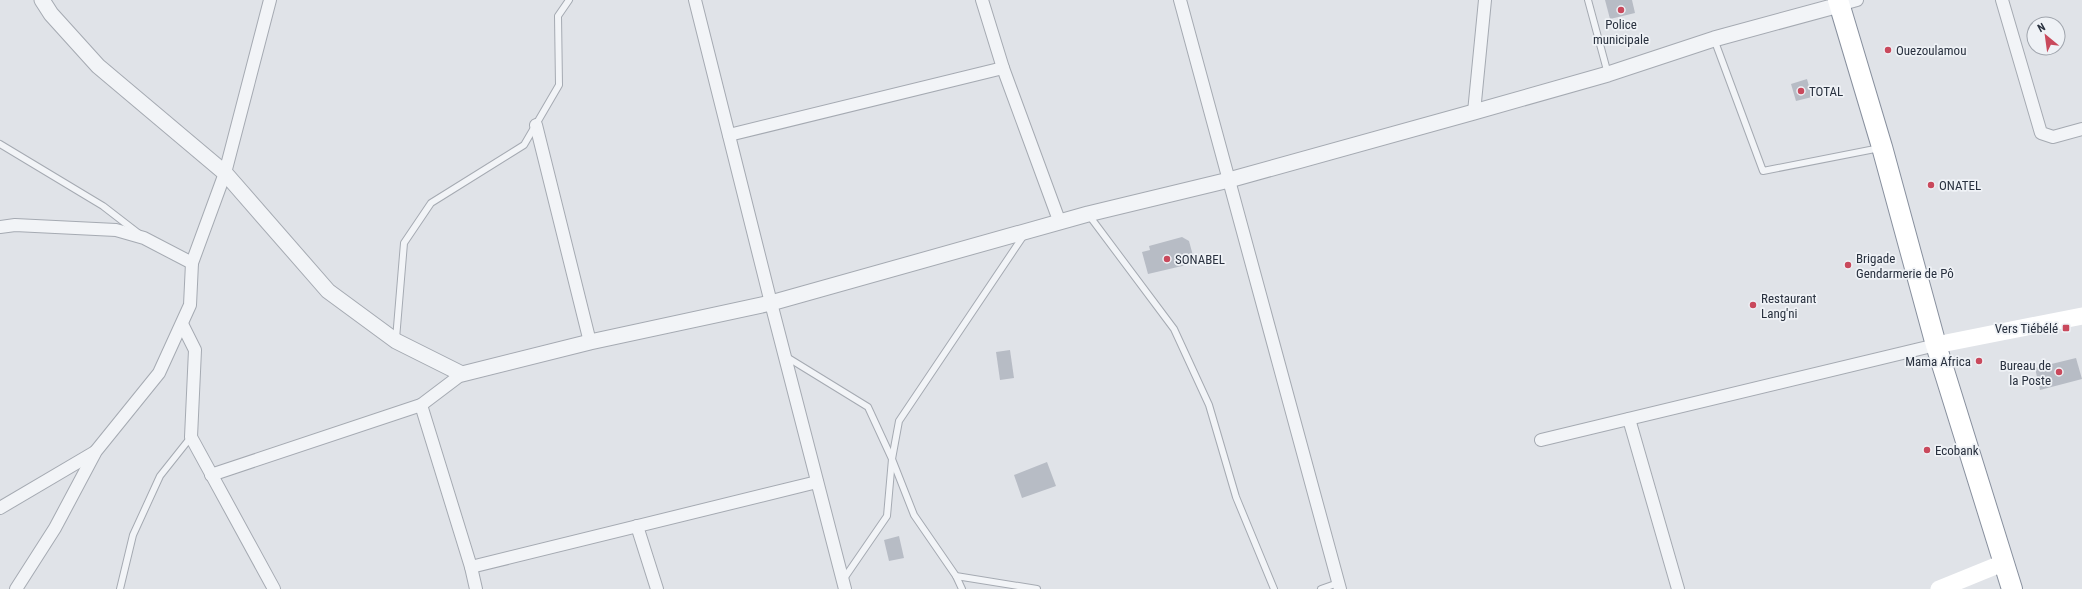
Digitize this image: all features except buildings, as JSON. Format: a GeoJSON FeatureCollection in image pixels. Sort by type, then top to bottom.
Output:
{"type":"FeatureCollection","features":[{"type":"Feature","properties":{"kind":"highway"},"geometry":{"type":"LineString","coordinates":[[1845,2],[1882,147],[1936,345],[2012,589]]}},
{"type":"Feature","properties":{"kind":"main road"},"geometry":{"type":"LineString","coordinates":[[1936,345],[2082,316]]}},
{"type":"Feature","properties":{"kind":"main road"},"geometry":{"type":"LineString","coordinates":[[1939,589],[2003,563]]}},
{"type":"Feature","properties":{"kind":"street"},"geometry":{"type":"LineString","coordinates":[[42,0],[51,14],[98,66],[225,173],[328,291],[396,341],[462,374]]}},
{"type":"Feature","properties":{"kind":"street"},"geometry":{"type":"LineString","coordinates":[[16,589],[55,528],[96,451],[159,373],[182,324],[190,305],[192,263],[225,173],[270,0]]}},
{"type":"Feature","properties":{"kind":"street"},"geometry":{"type":"LineString","coordinates":[[695,0],[770,303],[844,585]]}},
{"type":"Feature","properties":{"kind":"street"},"geometry":{"type":"LineString","coordinates":[[982,0],[1003,68],[1060,223]]}},
{"type":"Feature","properties":{"kind":"street"},"geometry":{"type":"LineString","coordinates":[[1180,0],[1339,586]]}},
{"type":"Feature","properties":{"kind":"street"},"geometry":{"type":"LineString","coordinates":[[1474,112],[1485,0]]}},
{"type":"Feature","properties":{"kind":"street"},"geometry":{"type":"LineString","coordinates":[[2002,0],[2041,133],[2052,138],[2082,129]]}},
{"type":"Feature","properties":{"kind":"street"},"geometry":{"type":"LineString","coordinates":[[212,475],[421,405],[462,374],[590,342],[770,303],[1026,233],[1088,214],[1229,180],[1608,74],[1714,39],[1845,2]]}},
{"type":"Feature","properties":{"kind":"street"},"geometry":{"type":"LineString","coordinates":[[729,136],[1003,68]]}},
{"type":"Feature","properties":{"kind":"street"},"geometry":{"type":"LineString","coordinates":[[536,125],[590,342]]}},
{"type":"Feature","properties":{"kind":"street"},"geometry":{"type":"LineString","coordinates":[[0,227],[16,225],[116,230],[144,238],[192,263]]}},
{"type":"Feature","properties":{"kind":"street"},"geometry":{"type":"LineString","coordinates":[[182,324],[195,350],[191,437],[274,589]]}},
{"type":"Feature","properties":{"kind":"street"},"geometry":{"type":"LineString","coordinates":[[1541,440],[1936,345]]}},
{"type":"Feature","properties":{"kind":"street"},"geometry":{"type":"LineString","coordinates":[[421,405],[471,567],[476,589]]}},
{"type":"Feature","properties":{"kind":"street"},"geometry":{"type":"LineString","coordinates":[[1628,419],[1678,589]]}},
{"type":"Feature","properties":{"kind":"street"},"geometry":{"type":"LineString","coordinates":[[0,508],[96,451]]}},
{"type":"Feature","properties":{"kind":"street"},"geometry":{"type":"LineString","coordinates":[[471,567],[817,482]]}},
{"type":"Feature","properties":{"kind":"street"},"geometry":{"type":"LineString","coordinates":[[637,526],[657,589]]}},
{"type":"Feature","properties":{"kind":"lane"},"geometry":{"type":"LineString","coordinates":[[396,341],[404,243],[431,203],[524,145],[559,85],[558,16],[569,0]]}},
{"type":"Feature","properties":{"kind":"lane"},"geometry":{"type":"LineString","coordinates":[[1588,0],[1608,74]]}},
{"type":"Feature","properties":{"kind":"lane"},"geometry":{"type":"LineString","coordinates":[[1714,39],[1763,171],[1882,147]]}},
{"type":"Feature","properties":{"kind":"lane"},"geometry":{"type":"LineString","coordinates":[[0,144],[103,206],[144,238]]}},
{"type":"Feature","properties":{"kind":"lane"},"geometry":{"type":"LineString","coordinates":[[1088,214],[1174,329],[1209,405],[1236,497],[1274,589]]}},
{"type":"Feature","properties":{"kind":"lane"},"geometry":{"type":"LineString","coordinates":[[844,585],[887,516],[892,459],[899,421],[1026,233]]}},
{"type":"Feature","properties":{"kind":"lane"},"geometry":{"type":"LineString","coordinates":[[784,355],[868,407],[892,459],[914,515],[956,576],[962,589]]}},
{"type":"Feature","properties":{"kind":"lane"},"geometry":{"type":"LineString","coordinates":[[120,589],[133,535],[160,476],[191,437]]}},
{"type":"Feature","properties":{"kind":"lane"},"geometry":{"type":"LineString","coordinates":[[956,576],[1037,589]]}},
{"type":"Feature","properties":{"kind":"lane"},"geometry":{"type":"LineString","coordinates":[[1321,589],[1339,586]]}},
{"type":"Feature","properties":{"kind":"place","name":"Police municipale"},"geometry":{"type":"Point","coordinates":[1621,10]}},
{"type":"Feature","properties":{"kind":"place","name":"Ouezoulamou"},"geometry":{"type":"Point","coordinates":[1888,50]}},
{"type":"Feature","properties":{"kind":"place","name":"TOTAL"},"geometry":{"type":"Point","coordinates":[1801,91]}},
{"type":"Feature","properties":{"kind":"place","name":"ONATEL"},"geometry":{"type":"Point","coordinates":[1931,185]}},
{"type":"Feature","properties":{"kind":"place","name":"SONABEL"},"geometry":{"type":"Point","coordinates":[1167,259]}},
{"type":"Feature","properties":{"kind":"place","name":"Brigade Gendarmerie de Pô"},"geometry":{"type":"Point","coordinates":[1848,265]}},
{"type":"Feature","properties":{"kind":"place","name":"Restaurant Lang'ni"},"geometry":{"type":"Point","coordinates":[1753,305]}},
{"type":"Feature","properties":{"kind":"place","name":"Vers Tiébélé"},"geometry":{"type":"Point","coordinates":[2066,328]}},
{"type":"Feature","properties":{"kind":"place","name":"Mama Africa"},"geometry":{"type":"Point","coordinates":[1979,361]}},
{"type":"Feature","properties":{"kind":"place","name":"Bureau de la Poste"},"geometry":{"type":"Point","coordinates":[2059,372]}},
{"type":"Feature","properties":{"kind":"place","name":"Ecobank"},"geometry":{"type":"Point","coordinates":[1927,450]}}]}
